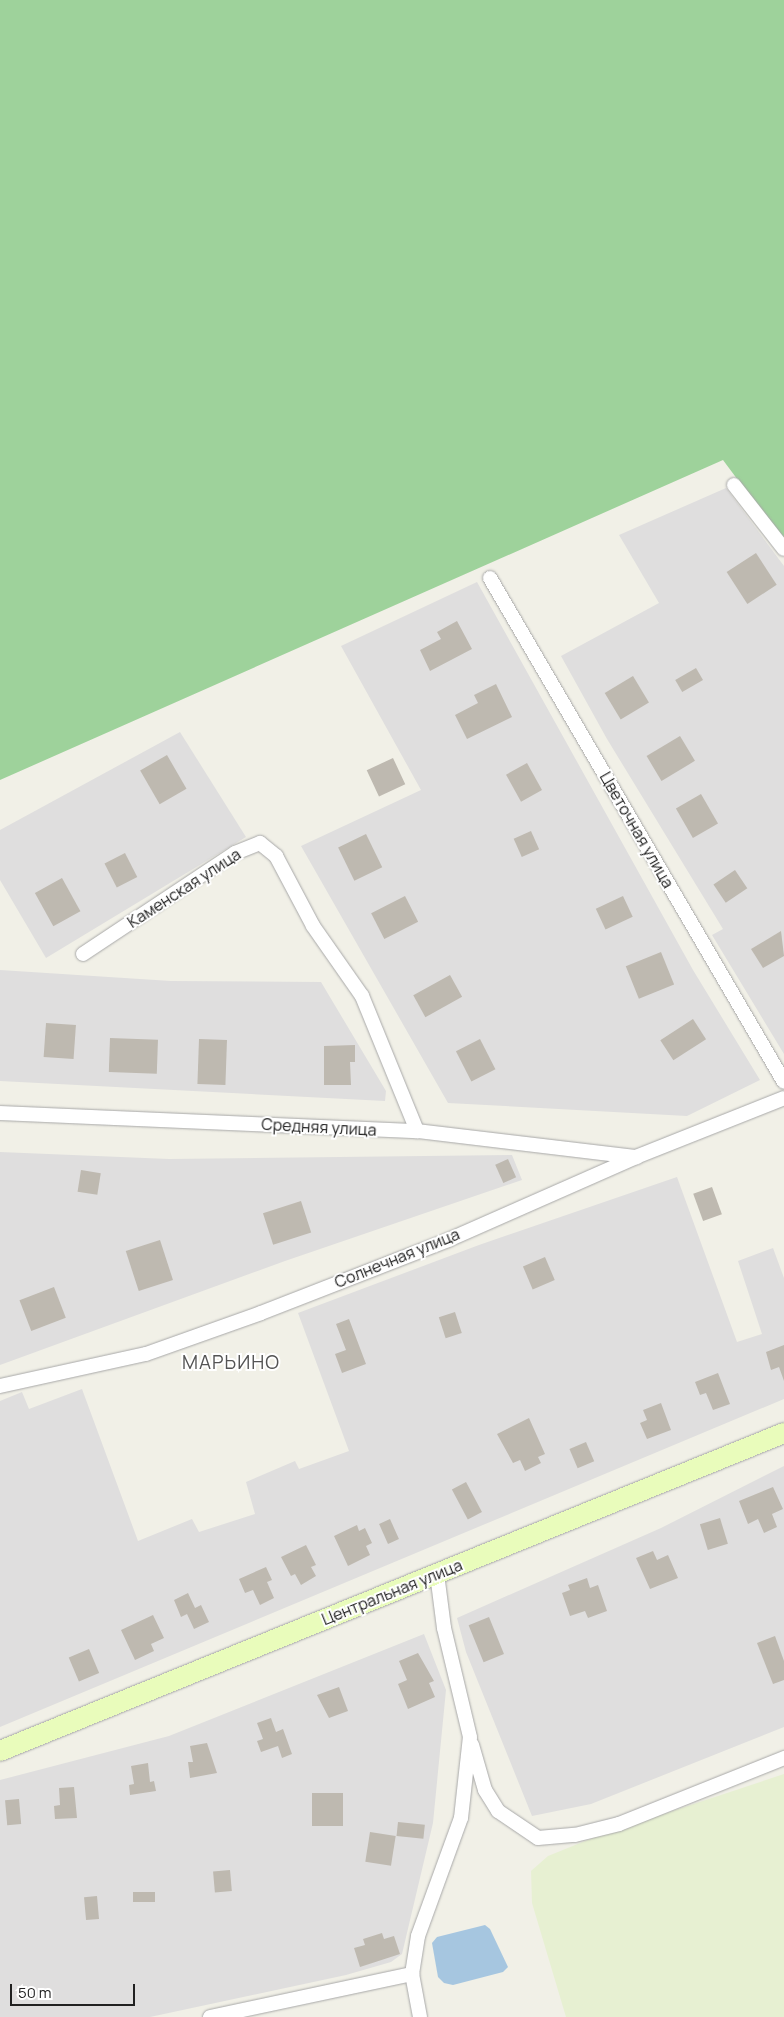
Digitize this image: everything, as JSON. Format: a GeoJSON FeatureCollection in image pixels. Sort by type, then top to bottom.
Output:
{"type":"FeatureCollection","features":[{"type":"Feature","properties":{"kind":"main road","name":"Центральная улица"},"geometry":{"type":"LineString","coordinates":[[0,1751],[784,1433]]}},
{"type":"Feature","properties":{"kind":"street"},"geometry":{"type":"LineString","coordinates":[[734,485],[784,549]]}},
{"type":"Feature","properties":{"kind":"street","name":"Цветочная улица"},"geometry":{"type":"LineString","coordinates":[[490,578],[784,1082]]}},
{"type":"Feature","properties":{"kind":"street","name":"Каменская улица"},"geometry":{"type":"LineString","coordinates":[[83,954],[235,853],[260,843],[276,856],[313,926],[362,996],[417,1131]]}},
{"type":"Feature","properties":{"kind":"street","name":"Солнечная улица"},"geometry":{"type":"LineString","coordinates":[[0,1386],[146,1354],[261,1313],[448,1240],[636,1157],[784,1098]]}},
{"type":"Feature","properties":{"kind":"street","name":"Средняя улица"},"geometry":{"type":"LineString","coordinates":[[0,1112],[417,1131],[636,1157]]}},
{"type":"Feature","properties":{"kind":"street"},"geometry":{"type":"LineString","coordinates":[[437,1574],[444,1628],[470,1737],[485,1790],[498,1811],[538,1838],[575,1835],[619,1824],[784,1758]]}},
{"type":"Feature","properties":{"kind":"street"},"geometry":{"type":"LineString","coordinates":[[420,2017],[412,1974],[418,1936],[461,1818],[470,1737]]}},
{"type":"Feature","properties":{"kind":"street"},"geometry":{"type":"LineString","coordinates":[[210,2017],[412,1974]]}},
{"type":"Feature","properties":{"kind":"shaded area"},"geometry":{"type":"Polygon","coordinates":[[[726,488],[784,566],[784,1054],[712,935],[723,929],[607,739],[561,656],[659,603],[619,535],[726,488]]]}},
{"type":"Feature","properties":{"kind":"shaded area"},"geometry":{"type":"Polygon","coordinates":[[[477,582],[693,970],[760,1080],[687,1116],[448,1103],[301,846],[421,790],[341,646],[477,582]]]}},
{"type":"Feature","properties":{"kind":"shaded area"},"geometry":{"type":"Polygon","coordinates":[[[180,732],[246,837],[46,958],[0,880],[0,830],[180,732]]]}},
{"type":"Feature","properties":{"kind":"shaded area"},"geometry":{"type":"Polygon","coordinates":[[[0,970],[171,981],[321,982],[386,1091],[385,1101],[0,1081],[0,970]]]}},
{"type":"Feature","properties":{"kind":"shaded area"},"geometry":{"type":"Polygon","coordinates":[[[0,1152],[169,1159],[512,1155],[522,1180],[285,1261],[0,1365],[0,1152]]]}},
{"type":"Feature","properties":{"kind":"shaded area"},"geometry":{"type":"Polygon","coordinates":[[[677,1177],[737,1342],[762,1334],[738,1261],[773,1248],[784,1278],[784,1399],[0,1727],[0,1401],[22,1392],[29,1409],[82,1389],[138,1541],[192,1519],[199,1532],[255,1514],[246,1482],[295,1461],[299,1469],[349,1451],[298,1313],[479,1245],[677,1177]]]}},
{"type":"Feature","properties":{"kind":"shaded area"},"geometry":{"type":"Polygon","coordinates":[[[784,1466],[784,1727],[591,1804],[532,1816],[466,1652],[457,1618],[661,1528],[784,1466]]]}},
{"type":"Feature","properties":{"kind":"shaded area"},"geometry":{"type":"Polygon","coordinates":[[[424,1634],[446,1690],[433,1823],[402,1954],[391,1962],[346,1975],[150,2017],[0,2017],[0,1780],[169,1736],[424,1634]]]}},
{"type":"Feature","properties":{"kind":"green space"},"geometry":{"type":"Polygon","coordinates":[[[0,0],[784,0],[784,542],[723,460],[0,780],[0,0]]]}},
{"type":"Feature","properties":{"kind":"green space"},"geometry":{"type":"Polygon","coordinates":[[[784,1774],[784,2017],[566,2017],[532,1903],[531,1871],[548,1856],[600,1835],[784,1774]]]}},
{"type":"Feature","properties":{"kind":"water"},"geometry":{"type":"Polygon","coordinates":[[[485,1925],[490,1929],[508,1967],[503,1972],[453,1985],[444,1983],[438,1977],[432,1943],[437,1937],[485,1925]]]}},
{"type":"Feature","properties":{"kind":"building"},"geometry":{"type":"Polygon","coordinates":[[[756,553],[777,585],[747,604],[727,572],[756,553]]]}},
{"type":"Feature","properties":{"kind":"building"},"geometry":{"type":"Polygon","coordinates":[[[457,621],[472,649],[430,671],[420,650],[441,639],[437,632],[457,621]]]}},
{"type":"Feature","properties":{"kind":"building"},"geometry":{"type":"Polygon","coordinates":[[[696,668],[703,680],[682,692],[675,680],[696,668]]]}},
{"type":"Feature","properties":{"kind":"building"},"geometry":{"type":"Polygon","coordinates":[[[633,676],[649,703],[621,720],[605,693],[633,676]]]}},
{"type":"Feature","properties":{"kind":"building"},"geometry":{"type":"Polygon","coordinates":[[[496,684],[512,717],[467,739],[455,715],[478,703],[474,695],[496,684]]]}},
{"type":"Feature","properties":{"kind":"building"},"geometry":{"type":"Polygon","coordinates":[[[680,736],[695,761],[662,781],[647,756],[680,736]]]}},
{"type":"Feature","properties":{"kind":"building"},"geometry":{"type":"Polygon","coordinates":[[[167,755],[186,789],[160,804],[140,770],[167,755]]]}},
{"type":"Feature","properties":{"kind":"building"},"geometry":{"type":"Polygon","coordinates":[[[393,758],[405,784],[379,797],[367,770],[393,758]]]}},
{"type":"Feature","properties":{"kind":"building"},"geometry":{"type":"Polygon","coordinates":[[[527,763],[542,790],[521,802],[506,775],[527,763]]]}},
{"type":"Feature","properties":{"kind":"building"},"geometry":{"type":"Polygon","coordinates":[[[701,794],[718,823],[693,838],[676,808],[701,794]]]}},
{"type":"Feature","properties":{"kind":"building"},"geometry":{"type":"Polygon","coordinates":[[[531,831],[539,849],[522,857],[514,839],[531,831]]]}},
{"type":"Feature","properties":{"kind":"building"},"geometry":{"type":"Polygon","coordinates":[[[366,834],[382,867],[354,881],[338,848],[366,834]]]}},
{"type":"Feature","properties":{"kind":"building"},"geometry":{"type":"Polygon","coordinates":[[[125,853],[137,877],[117,887],[105,863],[125,853]]]}},
{"type":"Feature","properties":{"kind":"building"},"geometry":{"type":"Polygon","coordinates":[[[735,870],[747,888],[726,903],[713,885],[735,870]]]}},
{"type":"Feature","properties":{"kind":"building"},"geometry":{"type":"Polygon","coordinates":[[[62,878],[80,911],[53,926],[35,893],[62,878]]]}},
{"type":"Feature","properties":{"kind":"building"},"geometry":{"type":"Polygon","coordinates":[[[405,896],[418,922],[384,939],[371,913],[405,896]]]}},
{"type":"Feature","properties":{"kind":"building"},"geometry":{"type":"Polygon","coordinates":[[[623,896],[633,917],[606,930],[596,909],[623,896]]]}},
{"type":"Feature","properties":{"kind":"building"},"geometry":{"type":"Polygon","coordinates":[[[781,931],[784,956],[763,968],[751,949],[781,931]]]}},
{"type":"Feature","properties":{"kind":"building"},"geometry":{"type":"Polygon","coordinates":[[[661,952],[674,984],[639,999],[626,966],[661,952]]]}},
{"type":"Feature","properties":{"kind":"building"},"geometry":{"type":"Polygon","coordinates":[[[450,975],[462,997],[425,1017],[413,995],[450,975]]]}},
{"type":"Feature","properties":{"kind":"building"},"geometry":{"type":"Polygon","coordinates":[[[693,1019],[706,1039],[673,1060],[660,1040],[693,1019]]]}},
{"type":"Feature","properties":{"kind":"building"},"geometry":{"type":"Polygon","coordinates":[[[46,1023],[76,1025],[74,1059],[44,1057],[46,1023]]]}},
{"type":"Feature","properties":{"kind":"building"},"geometry":{"type":"Polygon","coordinates":[[[110,1038],[158,1040],[157,1074],[109,1072],[110,1038]]]}},
{"type":"Feature","properties":{"kind":"building"},"geometry":{"type":"Polygon","coordinates":[[[199,1039],[227,1040],[225,1085],[197,1084],[199,1039]]]}},
{"type":"Feature","properties":{"kind":"building"},"geometry":{"type":"Polygon","coordinates":[[[480,1039],[495,1069],[471,1082],[456,1051],[480,1039]]]}},
{"type":"Feature","properties":{"kind":"building"},"geometry":{"type":"Polygon","coordinates":[[[355,1045],[355,1062],[350,1062],[351,1085],[324,1085],[324,1046],[355,1045]]]}},
{"type":"Feature","properties":{"kind":"building"},"geometry":{"type":"Polygon","coordinates":[[[508,1159],[516,1177],[503,1183],[495,1165],[508,1159]]]}},
{"type":"Feature","properties":{"kind":"building"},"geometry":{"type":"Polygon","coordinates":[[[81,1170],[101,1173],[97,1195],[78,1192],[81,1170]]]}},
{"type":"Feature","properties":{"kind":"building"},"geometry":{"type":"Polygon","coordinates":[[[712,1187],[722,1214],[703,1221],[693,1194],[712,1187]]]}},
{"type":"Feature","properties":{"kind":"building"},"geometry":{"type":"Polygon","coordinates":[[[301,1201],[311,1232],[273,1245],[263,1213],[301,1201]]]}},
{"type":"Feature","properties":{"kind":"building"},"geometry":{"type":"Polygon","coordinates":[[[160,1240],[173,1280],[139,1291],[126,1251],[160,1240]]]}},
{"type":"Feature","properties":{"kind":"building"},"geometry":{"type":"Polygon","coordinates":[[[545,1257],[555,1280],[533,1289],[523,1266],[545,1257]]]}},
{"type":"Feature","properties":{"kind":"building"},"geometry":{"type":"Polygon","coordinates":[[[54,1287],[66,1318],[31,1331],[19,1300],[54,1287]]]}},
{"type":"Feature","properties":{"kind":"building"},"geometry":{"type":"Polygon","coordinates":[[[455,1312],[462,1333],[446,1338],[439,1317],[455,1312]]]}},
{"type":"Feature","properties":{"kind":"building"},"geometry":{"type":"Polygon","coordinates":[[[349,1319],[366,1364],[342,1373],[335,1354],[346,1350],[336,1324],[349,1319]]]}},
{"type":"Feature","properties":{"kind":"building"},"geometry":{"type":"Polygon","coordinates":[[[784,1345],[784,1381],[779,1367],[771,1370],[766,1352],[784,1345]]]}},
{"type":"Feature","properties":{"kind":"building"},"geometry":{"type":"Polygon","coordinates":[[[718,1373],[730,1404],[713,1410],[706,1393],[700,1395],[695,1382],[718,1373]]]}},
{"type":"Feature","properties":{"kind":"building"},"geometry":{"type":"Polygon","coordinates":[[[661,1403],[671,1430],[647,1439],[640,1423],[647,1420],[643,1410],[661,1403]]]}},
{"type":"Feature","properties":{"kind":"building"},"geometry":{"type":"Polygon","coordinates":[[[529,1418],[545,1454],[538,1457],[541,1463],[525,1471],[520,1460],[513,1463],[497,1434],[529,1418]]]}},
{"type":"Feature","properties":{"kind":"building"},"geometry":{"type":"Polygon","coordinates":[[[586,1442],[594,1461],[578,1468],[569,1449],[586,1442]]]}},
{"type":"Feature","properties":{"kind":"building"},"geometry":{"type":"Polygon","coordinates":[[[466,1482],[482,1512],[468,1520],[452,1490],[466,1482]]]}},
{"type":"Feature","properties":{"kind":"building"},"geometry":{"type":"Polygon","coordinates":[[[773,1487],[783,1509],[772,1514],[777,1527],[764,1533],[758,1519],[748,1524],[739,1501],[773,1487]]]}},
{"type":"Feature","properties":{"kind":"building"},"geometry":{"type":"Polygon","coordinates":[[[720,1518],[728,1544],[708,1550],[700,1524],[720,1518]]]}},
{"type":"Feature","properties":{"kind":"building"},"geometry":{"type":"Polygon","coordinates":[[[390,1519],[399,1539],[388,1544],[379,1524],[390,1519]]]}},
{"type":"Feature","properties":{"kind":"building"},"geometry":{"type":"Polygon","coordinates":[[[357,1525],[359,1531],[365,1528],[372,1543],[366,1546],[370,1555],[348,1566],[334,1536],[357,1525]]]}},
{"type":"Feature","properties":{"kind":"building"},"geometry":{"type":"Polygon","coordinates":[[[306,1545],[316,1565],[311,1567],[316,1576],[301,1585],[295,1574],[291,1576],[281,1557],[306,1545]]]}},
{"type":"Feature","properties":{"kind":"building"},"geometry":{"type":"Polygon","coordinates":[[[653,1551],[657,1560],[668,1555],[678,1578],[650,1589],[636,1558],[653,1551]]]}},
{"type":"Feature","properties":{"kind":"building"},"geometry":{"type":"Polygon","coordinates":[[[266,1567],[272,1580],[267,1582],[274,1598],[260,1605],[253,1590],[245,1593],[239,1579],[266,1567]]]}},
{"type":"Feature","properties":{"kind":"building"},"geometry":{"type":"Polygon","coordinates":[[[587,1578],[590,1588],[598,1585],[607,1611],[588,1618],[585,1611],[570,1616],[562,1593],[570,1590],[568,1585],[587,1578]]]}},
{"type":"Feature","properties":{"kind":"building"},"geometry":{"type":"Polygon","coordinates":[[[188,1593],[195,1608],[201,1605],[209,1622],[194,1629],[187,1614],[181,1617],[174,1600],[188,1593]]]}},
{"type":"Feature","properties":{"kind":"building"},"geometry":{"type":"Polygon","coordinates":[[[153,1615],[164,1638],[151,1644],[154,1651],[135,1660],[121,1630],[153,1615]]]}},
{"type":"Feature","properties":{"kind":"building"},"geometry":{"type":"Polygon","coordinates":[[[489,1617],[504,1654],[484,1662],[469,1625],[489,1617]]]}},
{"type":"Feature","properties":{"kind":"building"},"geometry":{"type":"Polygon","coordinates":[[[775,1636],[784,1661],[784,1680],[773,1684],[757,1643],[775,1636]]]}},
{"type":"Feature","properties":{"kind":"building"},"geometry":{"type":"Polygon","coordinates":[[[89,1649],[99,1673],[79,1682],[69,1658],[89,1649]]]}},
{"type":"Feature","properties":{"kind":"building"},"geometry":{"type":"Polygon","coordinates":[[[418,1653],[434,1681],[429,1683],[435,1697],[408,1709],[398,1684],[407,1680],[399,1661],[418,1653]]]}},
{"type":"Feature","properties":{"kind":"building"},"geometry":{"type":"Polygon","coordinates":[[[339,1687],[348,1711],[329,1718],[317,1695],[339,1687]]]}},
{"type":"Feature","properties":{"kind":"building"},"geometry":{"type":"Polygon","coordinates":[[[271,1718],[276,1732],[283,1729],[292,1754],[282,1758],[278,1746],[261,1752],[257,1741],[263,1739],[257,1723],[271,1718]]]}},
{"type":"Feature","properties":{"kind":"building"},"geometry":{"type":"Polygon","coordinates":[[[207,1743],[217,1773],[190,1778],[188,1762],[193,1762],[190,1746],[207,1743]]]}},
{"type":"Feature","properties":{"kind":"building"},"geometry":{"type":"Polygon","coordinates":[[[148,1763],[150,1782],[154,1781],[156,1791],[130,1795],[129,1785],[134,1784],[131,1766],[148,1763]]]}},
{"type":"Feature","properties":{"kind":"building"},"geometry":{"type":"Polygon","coordinates":[[[74,1787],[77,1818],[55,1819],[54,1806],[60,1805],[59,1788],[74,1787]]]}},
{"type":"Feature","properties":{"kind":"building"},"geometry":{"type":"Polygon","coordinates":[[[312,1793],[343,1793],[343,1826],[312,1826],[312,1793]]]}},
{"type":"Feature","properties":{"kind":"building"},"geometry":{"type":"Polygon","coordinates":[[[19,1799],[21,1824],[7,1825],[5,1800],[19,1799]]]}},
{"type":"Feature","properties":{"kind":"building"},"geometry":{"type":"Polygon","coordinates":[[[398,1822],[425,1825],[423,1839],[397,1836],[398,1822]]]}},
{"type":"Feature","properties":{"kind":"building"},"geometry":{"type":"Polygon","coordinates":[[[370,1832],[396,1836],[391,1866],[365,1862],[370,1832]]]}},
{"type":"Feature","properties":{"kind":"building"},"geometry":{"type":"Polygon","coordinates":[[[230,1870],[232,1891],[215,1892],[213,1871],[230,1870]]]}},
{"type":"Feature","properties":{"kind":"building"},"geometry":{"type":"Polygon","coordinates":[[[133,1892],[155,1892],[155,1902],[133,1902],[133,1892]]]}},
{"type":"Feature","properties":{"kind":"building"},"geometry":{"type":"Polygon","coordinates":[[[97,1896],[99,1919],[86,1920],[84,1897],[97,1896]]]}},
{"type":"Feature","properties":{"kind":"building"},"geometry":{"type":"Polygon","coordinates":[[[382,1933],[384,1939],[394,1936],[400,1954],[360,1967],[354,1948],[365,1945],[363,1939],[382,1933]]]}},
{"type":"Feature","properties":{"kind":"district","name":"МАРЬИНО"},"geometry":{"type":"Point","coordinates":[231,1363]}}]}
